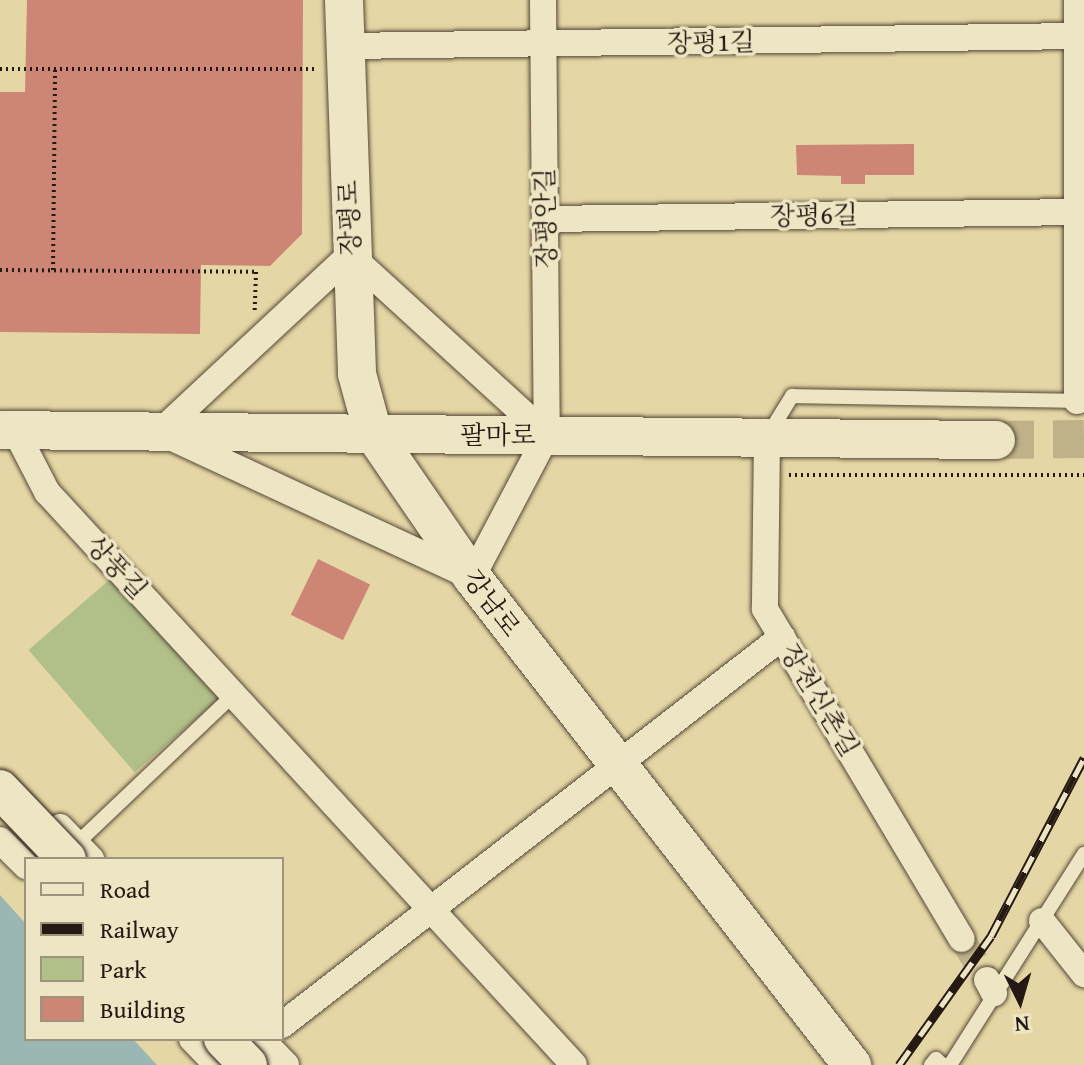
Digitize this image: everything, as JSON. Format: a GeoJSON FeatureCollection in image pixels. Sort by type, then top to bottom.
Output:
{"type":"FeatureCollection","features":[{"type":"Feature","properties":{"kind":"main road","name":"장평로"},"geometry":{"type":"LineString","coordinates":[[344,0],[350,255],[357,374],[373,433]]}},
{"type":"Feature","properties":{"kind":"main road","name":"팔마로"},"geometry":{"type":"LineString","coordinates":[[7,430],[547,435],[766,456],[996,440]]}},
{"type":"Feature","properties":{"kind":"main road","name":"강남로"},"geometry":{"type":"LineString","coordinates":[[373,433],[472,577],[852,1065]]}},
{"type":"Feature","properties":{"kind":"main road"},"geometry":{"type":"LineString","coordinates":[[0,789],[68,856]]}},
{"type":"Feature","properties":{"kind":"main road"},"geometry":{"type":"LineString","coordinates":[[0,806],[68,856]]}},
{"type":"Feature","properties":{"kind":"main road"},"geometry":{"type":"LineString","coordinates":[[235,1041],[260,1045]]}},
{"type":"Feature","properties":{"kind":"street","name":"장평안길"},"geometry":{"type":"LineString","coordinates":[[543,0],[547,435]]}},
{"type":"Feature","properties":{"kind":"street"},"geometry":{"type":"LineString","coordinates":[[1077,0],[1083,212],[1077,401]]}},
{"type":"Feature","properties":{"kind":"street","name":"장평1길"},"geometry":{"type":"LineString","coordinates":[[344,58],[543,45],[1078,36]]}},
{"type":"Feature","properties":{"kind":"street","name":"장평6길"},"geometry":{"type":"LineString","coordinates":[[545,219],[1083,212]]}},
{"type":"Feature","properties":{"kind":"street"},"geometry":{"type":"LineString","coordinates":[[350,255],[547,435],[472,577],[160,432],[350,255]]}},
{"type":"Feature","properties":{"kind":"street","name":"상풍길"},"geometry":{"type":"LineString","coordinates":[[7,430],[47,492],[574,1065]]}},
{"type":"Feature","properties":{"kind":"street","name":"장천신촌길"},"geometry":{"type":"LineString","coordinates":[[766,456],[765,609],[962,939]]}},
{"type":"Feature","properties":{"kind":"street"},"geometry":{"type":"LineString","coordinates":[[284,1027],[435,912],[782,637]]}},
{"type":"Feature","properties":{"kind":"street"},"geometry":{"type":"LineString","coordinates":[[0,768],[68,856]]}},
{"type":"Feature","properties":{"kind":"street"},"geometry":{"type":"LineString","coordinates":[[0,840],[24,864]]}},
{"type":"Feature","properties":{"kind":"street"},"geometry":{"type":"LineString","coordinates":[[1042,921],[1084,974]]}},
{"type":"Feature","properties":{"kind":"street"},"geometry":{"type":"LineString","coordinates":[[194,1041],[217,1065]]}},
{"type":"Feature","properties":{"kind":"street"},"geometry":{"type":"LineString","coordinates":[[230,1065],[260,1045],[286,1065]]}},
{"type":"Feature","properties":{"kind":"lane"},"geometry":{"type":"LineString","coordinates":[[766,456],[792,396],[1077,401]]}},
{"type":"Feature","properties":{"kind":"lane"},"geometry":{"type":"LineString","coordinates":[[68,856],[234,694]]}},
{"type":"Feature","properties":{"kind":"lane"},"geometry":{"type":"LineString","coordinates":[[950,1065],[991,986],[1042,921],[1084,854]]}},
{"type":"Feature","properties":{"kind":"lane"},"geometry":{"type":"LineString","coordinates":[[931,1065],[936,1059],[943,1065]]}},
{"type":"Feature","properties":{"kind":"path"},"geometry":{"type":"LineString","coordinates":[[0,69],[344,58]]}},
{"type":"Feature","properties":{"kind":"path"},"geometry":{"type":"LineString","coordinates":[[53,270],[55,69]]}},
{"type":"Feature","properties":{"kind":"path"},"geometry":{"type":"LineString","coordinates":[[0,270],[256,272],[255,318]]}},
{"type":"Feature","properties":{"kind":"path"},"geometry":{"type":"LineString","coordinates":[[766,456],[1084,475]]}},
{"type":"Feature","properties":{"kind":"green space"},"geometry":{"type":"Polygon","coordinates":[[[116,574],[222,696],[135,772],[28,650],[116,574]]]}},
{"type":"Feature","properties":{"kind":"water"},"geometry":{"type":"Polygon","coordinates":[[[0,895],[24,922],[24,1041],[135,1041],[157,1065],[0,1065],[0,895]]]}},
{"type":"Feature","properties":{"kind":"building"},"geometry":{"type":"Polygon","coordinates":[[[27,0],[303,0],[302,234],[270,266],[201,265],[200,334],[0,332],[0,92],[25,92],[27,0]]]}},
{"type":"Feature","properties":{"kind":"building"},"geometry":{"type":"Polygon","coordinates":[[[914,144],[914,175],[865,175],[865,184],[841,184],[841,176],[797,175],[796,145],[914,144]]]}},
{"type":"Feature","properties":{"kind":"building"},"geometry":{"type":"Polygon","coordinates":[[[318,559],[370,584],[343,640],[291,615],[318,559]]]}},
{"type":"Feature","properties":{"kind":"tunnel"},"geometry":{"type":"LineString","coordinates":[[996,440],[1084,439]]}},
{"type":"Feature","properties":{"kind":"tunnel"},"geometry":{"type":"LineString","coordinates":[[962,939],[987,980]]}},
{"type":"Feature","properties":{"kind":"railway"},"geometry":{"type":"LineString","coordinates":[[899,1065],[991,936],[1084,758]]}}]}
